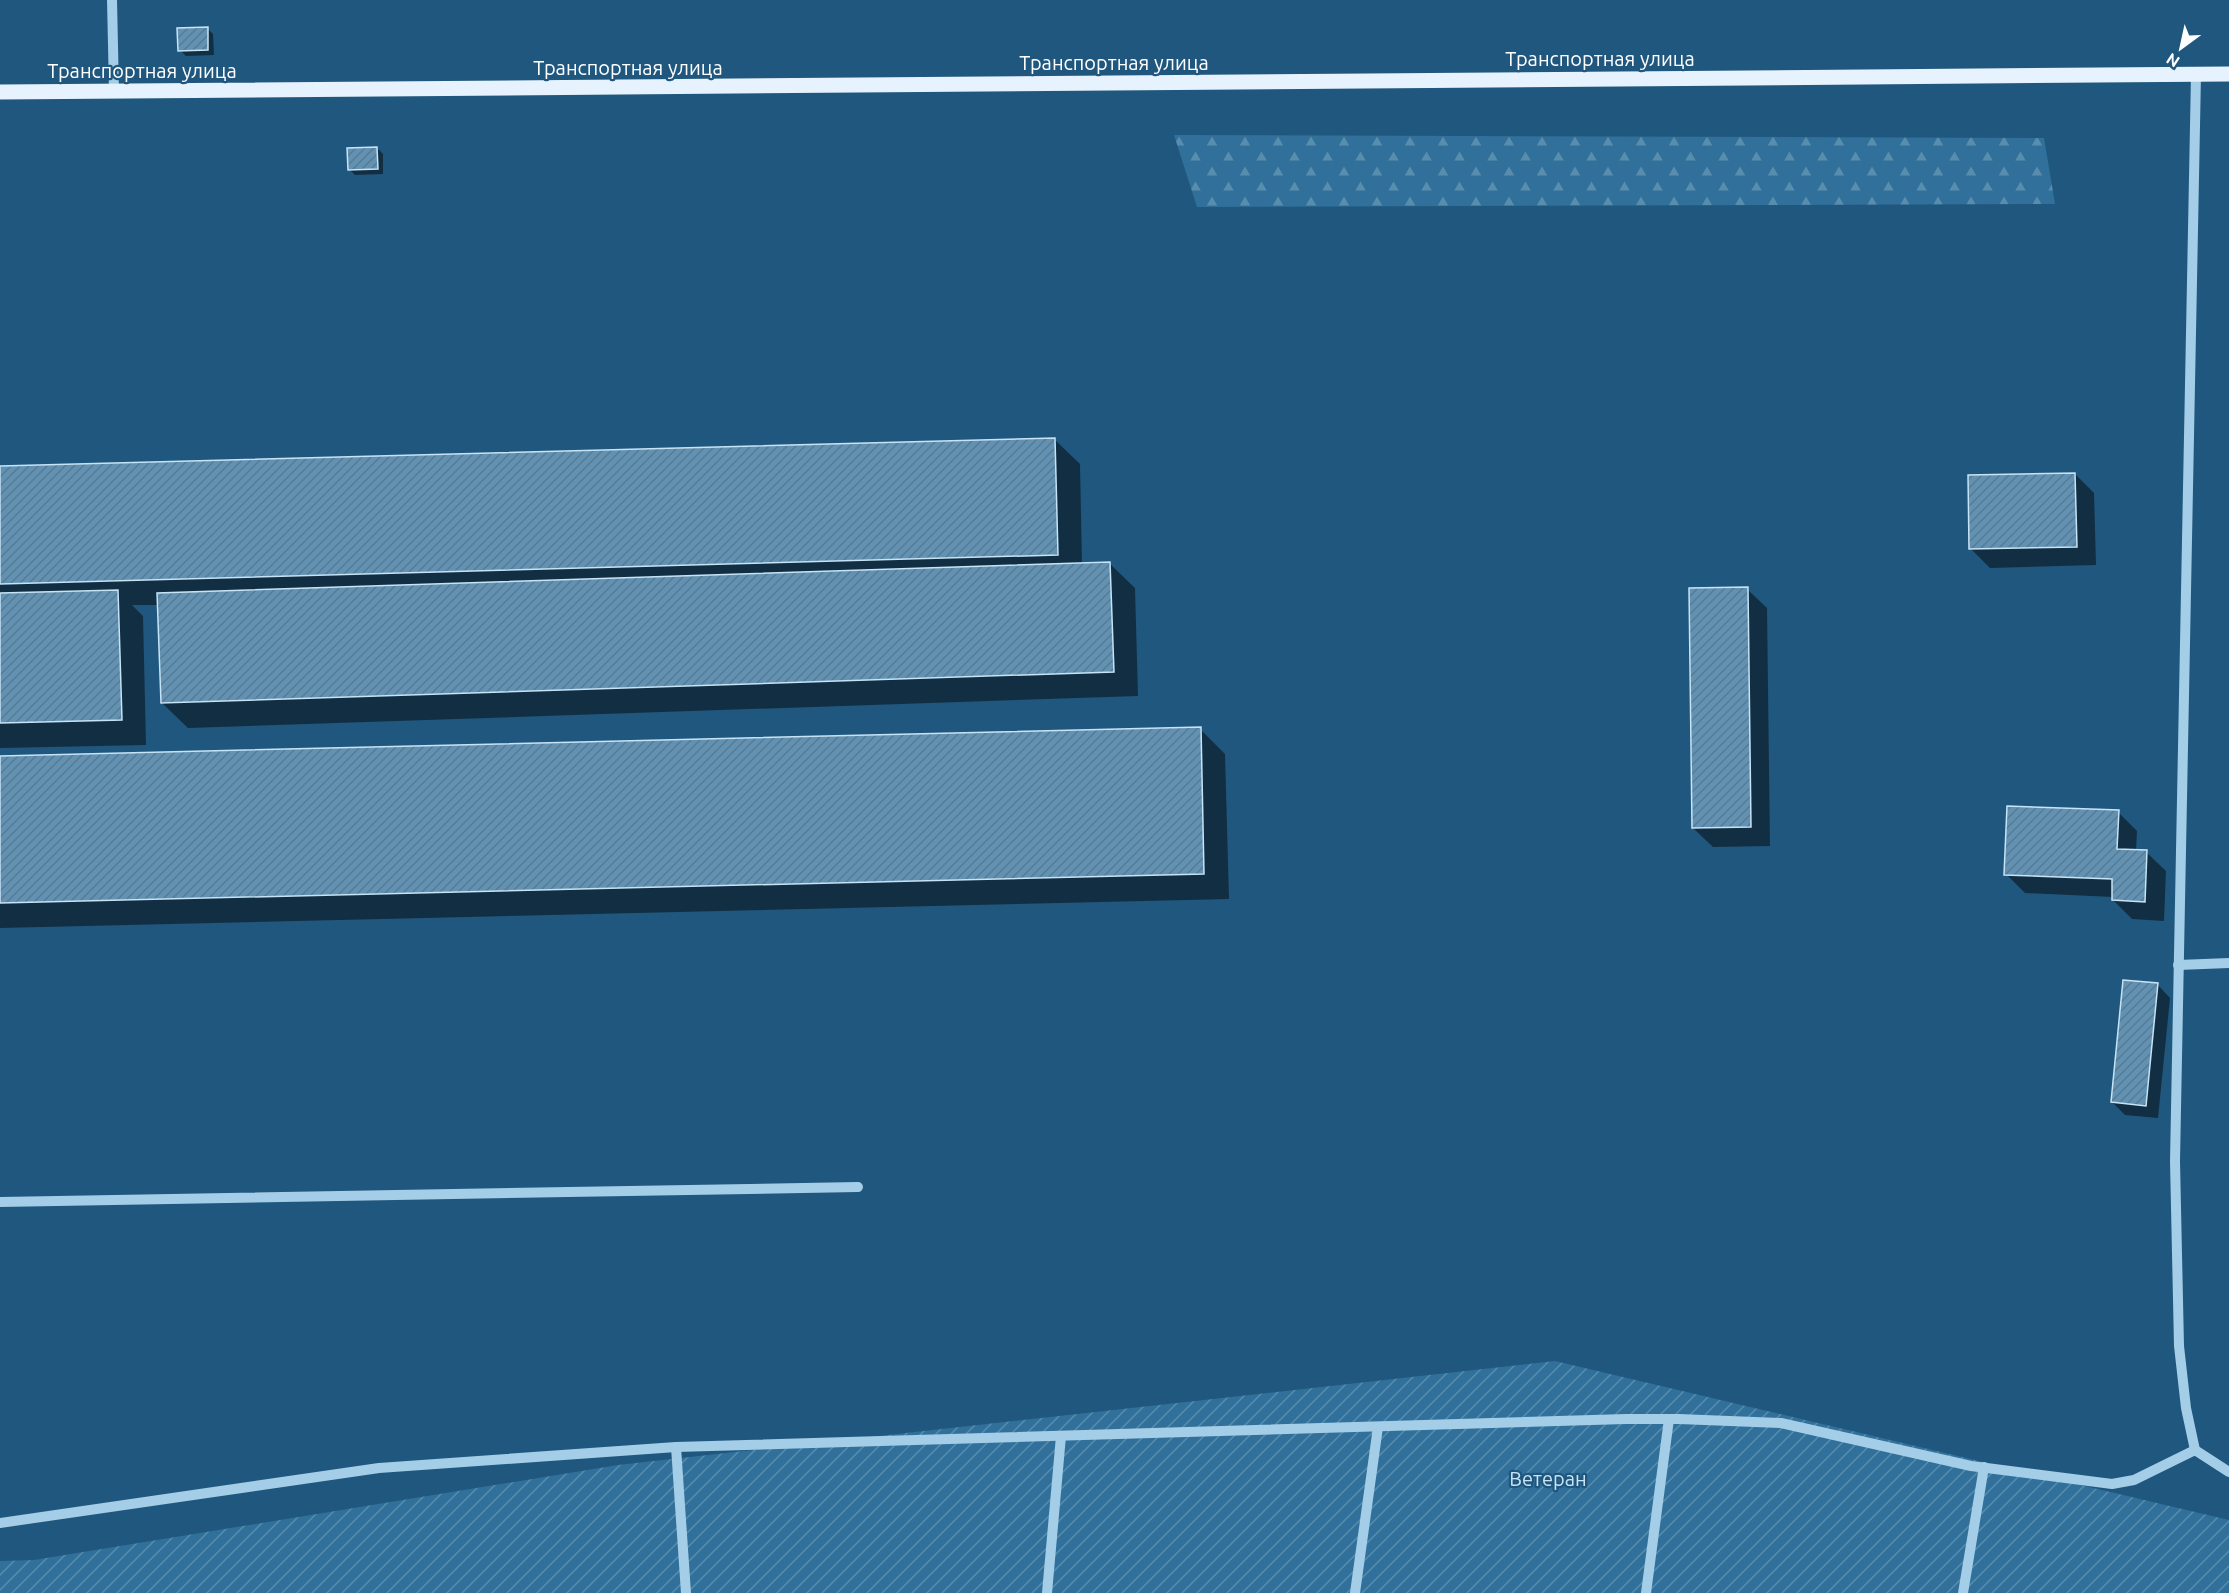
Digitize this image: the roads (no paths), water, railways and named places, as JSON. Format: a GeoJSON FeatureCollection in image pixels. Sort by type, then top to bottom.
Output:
{"type":"FeatureCollection","features":[{"type":"Feature","properties":{"kind":"main road","name":"Транспортная улица"},"geometry":{"type":"LineString","coordinates":[[0,92],[2229,74]]}},
{"type":"Feature","properties":{"kind":"street"},"geometry":{"type":"LineString","coordinates":[[112,0],[114,91]]}},
{"type":"Feature","properties":{"kind":"street"},"geometry":{"type":"LineString","coordinates":[[2196,74],[2175,1161],[2179,1346],[2186,1408],[2195,1450],[2229,1472]]}},
{"type":"Feature","properties":{"kind":"street"},"geometry":{"type":"LineString","coordinates":[[2178,964],[2229,963]]}},
{"type":"Feature","properties":{"kind":"street"},"geometry":{"type":"LineString","coordinates":[[0,1202],[858,1187]]}},
{"type":"Feature","properties":{"kind":"street"},"geometry":{"type":"LineString","coordinates":[[0,1523],[379,1468],[676,1447],[1669,1419],[1781,1423],[1984,1467],[2112,1484],[2134,1480],[2195,1450]]}},
{"type":"Feature","properties":{"kind":"street"},"geometry":{"type":"LineString","coordinates":[[1646,1593],[1669,1419]]}},
{"type":"Feature","properties":{"kind":"street"},"geometry":{"type":"LineString","coordinates":[[1355,1593],[1378,1427]]}},
{"type":"Feature","properties":{"kind":"street"},"geometry":{"type":"LineString","coordinates":[[1047,1593],[1061,1436]]}},
{"type":"Feature","properties":{"kind":"street"},"geometry":{"type":"LineString","coordinates":[[676,1447],[686,1593]]}},
{"type":"Feature","properties":{"kind":"street"},"geometry":{"type":"LineString","coordinates":[[1963,1593],[1984,1467]]}},
{"type":"Feature","properties":{"kind":"park label","name":"Ветеран"},"geometry":{"type":"Point","coordinates":[1548,1478]}}]}
